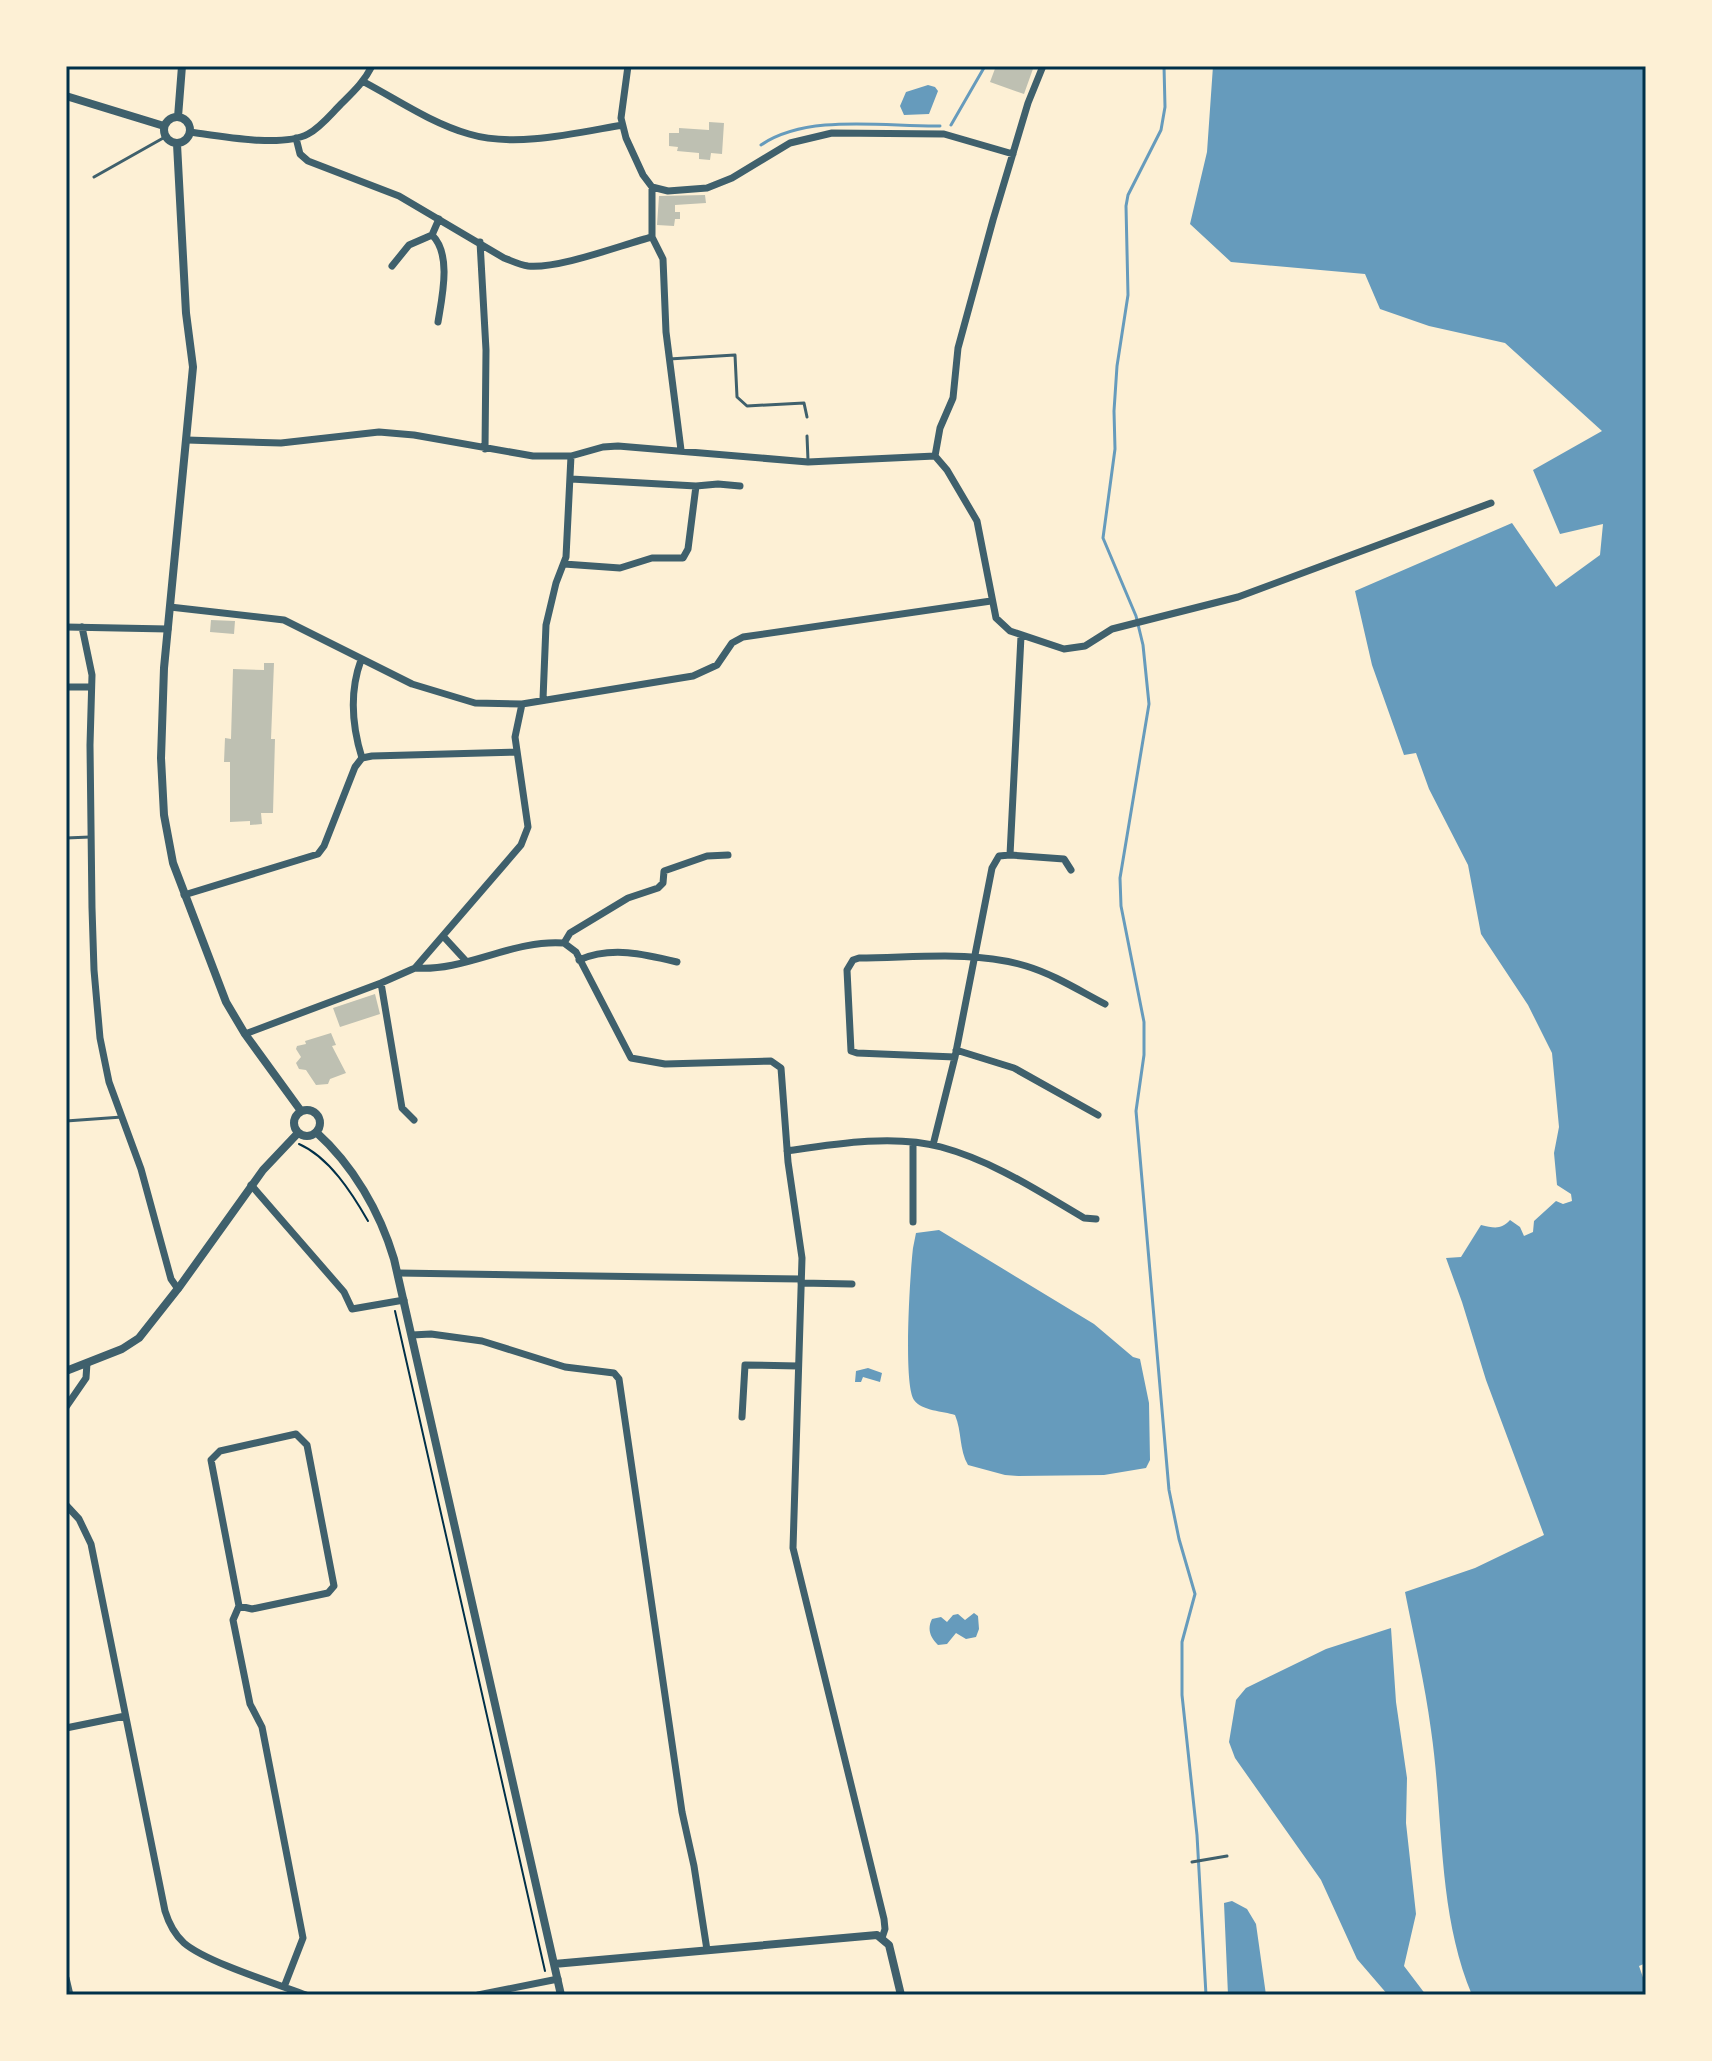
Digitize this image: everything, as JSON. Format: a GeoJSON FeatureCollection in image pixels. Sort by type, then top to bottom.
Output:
{"type":"FeatureCollection","features":[{"type":"Feature","properties":{"kind":"street"},"geometry":{"type":"LineString","coordinates":[[178,117],[182,66]]}},
{"type":"Feature","properties":{"kind":"street"},"geometry":{"type":"LineString","coordinates":[[190,132],[248,138],[296,138],[319,126],[364,82],[372,66]]}},
{"type":"Feature","properties":{"kind":"street"},"geometry":{"type":"LineString","coordinates":[[628,66],[622,125],[643,175],[652,187],[652,237],[663,259],[669,359],[681,450]]}},
{"type":"Feature","properties":{"kind":"street"},"geometry":{"type":"LineString","coordinates":[[935,456],[940,428],[953,398],[961,337],[1013,154],[1043,66]]}},
{"type":"Feature","properties":{"kind":"street"},"geometry":{"type":"LineString","coordinates":[[364,82],[426,116],[478,136],[543,137],[622,125]]}},
{"type":"Feature","properties":{"kind":"street"},"geometry":{"type":"LineString","coordinates":[[66,96],[164,126]]}},
{"type":"Feature","properties":{"kind":"street"},"geometry":{"type":"LineString","coordinates":[[178,117],[189,125],[190,132],[188,138],[177,144],[165,137],[164,126],[171,118],[178,117]]}},
{"type":"Feature","properties":{"kind":"street"},"geometry":{"type":"LineString","coordinates":[[652,187],[668,191],[707,188],[732,178],[790,143],[832,133],[944,134],[1013,154]]}},
{"type":"Feature","properties":{"kind":"street"},"geometry":{"type":"LineString","coordinates":[[296,138],[300,154],[308,161],[399,196],[504,258],[530,266],[569,260],[652,237]]}},
{"type":"Feature","properties":{"kind":"street"},"geometry":{"type":"LineString","coordinates":[[177,144],[186,313],[193,367],[162,711],[162,800],[168,842],[184,895],[220,989],[245,1034],[301,1111]]}},
{"type":"Feature","properties":{"kind":"street"},"geometry":{"type":"LineString","coordinates":[[392,266],[409,245],[432,235],[439,219]]}},
{"type":"Feature","properties":{"kind":"street"},"geometry":{"type":"LineString","coordinates":[[432,235],[442,248],[438,322]]}},
{"type":"Feature","properties":{"kind":"street"},"geometry":{"type":"LineString","coordinates":[[480,242],[486,350],[485,449]]}},
{"type":"Feature","properties":{"kind":"street"},"geometry":{"type":"LineString","coordinates":[[187,440],[281,443],[379,432],[414,435],[533,456],[571,456],[618,446],[808,462],[935,456]]}},
{"type":"Feature","properties":{"kind":"street"},"geometry":{"type":"LineString","coordinates":[[543,699],[544,635],[556,583],[566,557],[571,456]]}},
{"type":"Feature","properties":{"kind":"street"},"geometry":{"type":"LineString","coordinates":[[935,456],[947,470],[977,521],[991,601],[1002,625],[1021,636],[1070,649],[1085,646],[1108,630],[1238,597],[1491,503]]}},
{"type":"Feature","properties":{"kind":"street"},"geometry":{"type":"LineString","coordinates":[[571,479],[740,486]]}},
{"type":"Feature","properties":{"kind":"street"},"geometry":{"type":"LineString","coordinates":[[564,564],[620,568],[647,559],[683,558],[688,549],[696,486]]}},
{"type":"Feature","properties":{"kind":"street"},"geometry":{"type":"LineString","coordinates":[[170,607],[284,620],[412,684],[475,703],[522,704],[693,676],[717,665],[732,643],[743,637],[991,601]]}},
{"type":"Feature","properties":{"kind":"street"},"geometry":{"type":"LineString","coordinates":[[66,627],[168,629]]}},
{"type":"Feature","properties":{"kind":"street"},"geometry":{"type":"LineString","coordinates":[[82,627],[91,664],[91,837],[98,1016],[106,1068],[141,1169],[171,1279],[178,1289]]}},
{"type":"Feature","properties":{"kind":"street"},"geometry":{"type":"LineString","coordinates":[[1010,855],[1021,636]]}},
{"type":"Feature","properties":{"kind":"street"},"geometry":{"type":"LineString","coordinates":[[361,660],[355,682],[352,718],[362,758]]}},
{"type":"Feature","properties":{"kind":"street"},"geometry":{"type":"LineString","coordinates":[[66,687],[91,687]]}},
{"type":"Feature","properties":{"kind":"street"},"geometry":{"type":"LineString","coordinates":[[245,1034],[415,968],[443,936],[526,837],[526,807],[515,737],[522,704]]}},
{"type":"Feature","properties":{"kind":"street"},"geometry":{"type":"LineString","coordinates":[[184,895],[318,854],[355,767],[362,758],[517,752]]}},
{"type":"Feature","properties":{"kind":"street"},"geometry":{"type":"LineString","coordinates":[[564,943],[570,933],[628,898],[658,888],[663,883],[664,871],[707,856],[728,855]]}},
{"type":"Feature","properties":{"kind":"street"},"geometry":{"type":"LineString","coordinates":[[933,1145],[956,1054],[992,868],[999,856],[1010,855],[1064,859],[1071,870]]}},
{"type":"Feature","properties":{"kind":"street"},"geometry":{"type":"LineString","coordinates":[[443,936],[466,961]]}},
{"type":"Feature","properties":{"kind":"street"},"geometry":{"type":"LineString","coordinates":[[415,968],[432,969],[520,948],[564,943],[571,946],[631,1058],[665,1064],[777,1063],[783,1077],[787,1151],[801,1247],[793,1521],[795,1565],[884,1919],[882,1938]]}},
{"type":"Feature","properties":{"kind":"street"},"geometry":{"type":"LineString","coordinates":[[579,960],[598,953],[638,953],[677,962]]}},
{"type":"Feature","properties":{"kind":"street"},"geometry":{"type":"LineString","coordinates":[[1098,1115],[1014,1068],[956,1054],[851,1051],[847,970],[853,960],[859,958],[1007,961],[1034,968],[1105,1004]]}},
{"type":"Feature","properties":{"kind":"street"},"geometry":{"type":"LineString","coordinates":[[381,983],[402,1108],[414,1120]]}},
{"type":"Feature","properties":{"kind":"street"},"geometry":{"type":"LineString","coordinates":[[66,1371],[122,1349],[139,1338],[178,1289],[251,1185],[294,1136],[294,1121],[301,1111],[310,1110],[317,1115],[320,1124],[316,1132],[294,1136]]}},
{"type":"Feature","properties":{"kind":"street"},"geometry":{"type":"LineString","coordinates":[[316,1132],[335,1152],[367,1198],[386,1235],[398,1273],[561,1995]]}},
{"type":"Feature","properties":{"kind":"street"},"geometry":{"type":"LineString","coordinates":[[787,1151],[861,1142],[933,1145],[991,1164],[1084,1218],[1096,1219]]}},
{"type":"Feature","properties":{"kind":"street"},"geometry":{"type":"LineString","coordinates":[[913,1143],[913,1222]]}},
{"type":"Feature","properties":{"kind":"street"},"geometry":{"type":"LineString","coordinates":[[251,1185],[344,1292],[352,1309],[404,1300]]}},
{"type":"Feature","properties":{"kind":"street"},"geometry":{"type":"LineString","coordinates":[[398,1273],[852,1284]]}},
{"type":"Feature","properties":{"kind":"street"},"geometry":{"type":"LineString","coordinates":[[412,1335],[431,1334],[498,1344],[565,1367],[614,1373],[619,1379],[679,1797],[707,1950]]}},
{"type":"Feature","properties":{"kind":"street"},"geometry":{"type":"LineString","coordinates":[[66,1407],[86,1378],[87,1363]]}},
{"type":"Feature","properties":{"kind":"street"},"geometry":{"type":"LineString","coordinates":[[742,1417],[745,1365],[798,1366]]}},
{"type":"Feature","properties":{"kind":"street"},"geometry":{"type":"LineString","coordinates":[[239,1606],[252,1609],[328,1593],[334,1586],[307,1445],[296,1434],[220,1451],[211,1460],[239,1606],[233,1620],[250,1704],[262,1727],[303,1934],[284,1987]]}},
{"type":"Feature","properties":{"kind":"street"},"geometry":{"type":"LineString","coordinates":[[66,1505],[79,1519],[91,1544],[170,1927],[193,1949],[306,1995]]}},
{"type":"Feature","properties":{"kind":"street"},"geometry":{"type":"LineString","coordinates":[[66,1728],[125,1716]]}},
{"type":"Feature","properties":{"kind":"street"},"geometry":{"type":"LineString","coordinates":[[554,1964],[871,1935],[882,1938],[890,1949],[901,1995]]}},
{"type":"Feature","properties":{"kind":"street"},"geometry":{"type":"LineString","coordinates":[[66,1978],[70,1995]]}},
{"type":"Feature","properties":{"kind":"street"},"geometry":{"type":"LineString","coordinates":[[478,1995],[558,1979]]}},
{"type":"Feature","properties":{"kind":"lane"},"geometry":{"type":"LineString","coordinates":[[94,177],[165,137]]}},
{"type":"Feature","properties":{"kind":"lane"},"geometry":{"type":"LineString","coordinates":[[669,359],[735,355],[740,403],[747,406],[804,403],[807,417]]}},
{"type":"Feature","properties":{"kind":"lane"},"geometry":{"type":"LineString","coordinates":[[807,436],[808,462]]}},
{"type":"Feature","properties":{"kind":"lane"},"geometry":{"type":"LineString","coordinates":[[66,838],[91,837]]}},
{"type":"Feature","properties":{"kind":"lane"},"geometry":{"type":"LineString","coordinates":[[66,1121],[122,1117]]}},
{"type":"Feature","properties":{"kind":"lane"},"geometry":{"type":"LineString","coordinates":[[1192,1862],[1227,1856]]}},
{"type":"Feature","properties":{"kind":"path"},"geometry":{"type":"LineString","coordinates":[[294,1136],[324,1160],[372,1227]]}},
{"type":"Feature","properties":{"kind":"path"},"geometry":{"type":"LineString","coordinates":[[394,1302],[418,1422],[543,1970],[558,1979]]}},
{"type":"Feature","properties":{"kind":"water"},"geometry":{"type":"Polygon","coordinates":[[[1213,66],[1646,66],[1646,1963],[1639,1966],[1646,1995],[1472,1995],[1453,1931],[1443,1864],[1431,1730],[1405,1592],[1475,1568],[1544,1535],[1486,1380],[1446,1258],[1461,1257],[1481,1225],[1497,1227],[1510,1220],[1520,1227],[1524,1236],[1533,1232],[1534,1221],[1556,1201],[1563,1204],[1572,1201],[1571,1194],[1557,1185],[1554,1153],[1559,1127],[1552,1053],[1528,1005],[1481,934],[1468,865],[1429,789],[1416,753],[1404,755],[1372,665],[1355,591],[1512,523],[1556,587],[1600,555],[1603,524],[1560,534],[1533,470],[1602,431],[1505,343],[1429,326],[1380,309],[1365,274],[1231,262],[1190,224],[1207,152],[1213,66]]]}},
{"type":"Feature","properties":{"kind":"water"},"geometry":{"type":"Polygon","coordinates":[[[928,85],[938,91],[929,114],[904,115],[900,106],[906,92],[928,85]]]}},
{"type":"Feature","properties":{"kind":"water"},"geometry":{"type":"Polygon","coordinates":[[[939,1230],[1094,1324],[1133,1357],[1140,1359],[1149,1403],[1150,1460],[1146,1468],[1104,1475],[1018,1476],[968,1465],[955,1415],[918,1404],[911,1390],[908,1328],[913,1248],[916,1233],[939,1230]]]}},
{"type":"Feature","properties":{"kind":"water"},"geometry":{"type":"Polygon","coordinates":[[[868,1368],[882,1373],[880,1382],[863,1377],[861,1382],[855,1382],[856,1371],[868,1368]]]}},
{"type":"Feature","properties":{"kind":"water"},"geometry":{"type":"Polygon","coordinates":[[[974,1613],[978,1616],[976,1637],[966,1639],[956,1633],[947,1644],[938,1645],[930,1633],[932,1619],[941,1617],[947,1622],[958,1614],[965,1620],[974,1613]]]}},
{"type":"Feature","properties":{"kind":"water"},"geometry":{"type":"Polygon","coordinates":[[[1391,1628],[1396,1702],[1407,1778],[1406,1823],[1416,1914],[1404,1966],[1426,1995],[1388,1995],[1357,1959],[1321,1880],[1235,1758],[1229,1742],[1236,1700],[1246,1688],[1326,1649],[1391,1628]]]}},
{"type":"Feature","properties":{"kind":"water"},"geometry":{"type":"Polygon","coordinates":[[[1232,1901],[1247,1909],[1256,1924],[1266,1995],[1228,1995],[1224,1903],[1232,1901]]]}},
{"type":"Feature","properties":{"kind":"building"},"geometry":{"type":"Polygon","coordinates":[[[996,66],[1034,66],[1024,94],[990,82],[996,66]]]}},
{"type":"Feature","properties":{"kind":"building"},"geometry":{"type":"Polygon","coordinates":[[[709,122],[724,123],[722,154],[711,153],[710,160],[699,159],[699,153],[677,151],[678,147],[669,146],[669,133],[679,133],[679,128],[709,130],[709,122]]]}},
{"type":"Feature","properties":{"kind":"building"},"geometry":{"type":"Polygon","coordinates":[[[705,195],[706,203],[675,205],[680,219],[675,219],[674,226],[657,225],[659,196],[705,195]]]}},
{"type":"Feature","properties":{"kind":"building"},"geometry":{"type":"Polygon","coordinates":[[[211,620],[235,621],[234,634],[210,632],[211,620]]]}},
{"type":"Feature","properties":{"kind":"building"},"geometry":{"type":"Polygon","coordinates":[[[264,663],[274,663],[271,739],[275,739],[273,813],[261,813],[262,824],[250,825],[250,821],[230,822],[230,762],[224,762],[225,738],[231,739],[233,669],[264,670],[264,663]]]}},
{"type":"Feature","properties":{"kind":"building"},"geometry":{"type":"Polygon","coordinates":[[[375,994],[380,1014],[340,1027],[333,1008],[375,994]]]}},
{"type":"Feature","properties":{"kind":"building"},"geometry":{"type":"Polygon","coordinates":[[[331,1033],[336,1045],[332,1046],[346,1073],[330,1079],[328,1084],[316,1085],[306,1070],[299,1069],[296,1063],[301,1057],[296,1049],[306,1044],[305,1041],[331,1033]]]}},
{"type":"Feature","properties":{"kind":"waterway"},"geometry":{"type":"LineString","coordinates":[[951,125],[985,66]]}},
{"type":"Feature","properties":{"kind":"waterway"},"geometry":{"type":"LineString","coordinates":[[1164,66],[1165,107],[1161,130],[1128,195],[1126,206],[1128,295],[1117,366],[1115,449],[1103,538],[1136,616],[1143,645],[1149,704],[1120,878],[1121,906],[1144,1022],[1144,1055],[1136,1111],[1169,1490],[1195,1594],[1182,1642],[1182,1695],[1197,1835],[1206,1995]]}},
{"type":"Feature","properties":{"kind":"waterway"},"geometry":{"type":"LineString","coordinates":[[761,145],[780,135],[824,125],[940,126]]}}]}
